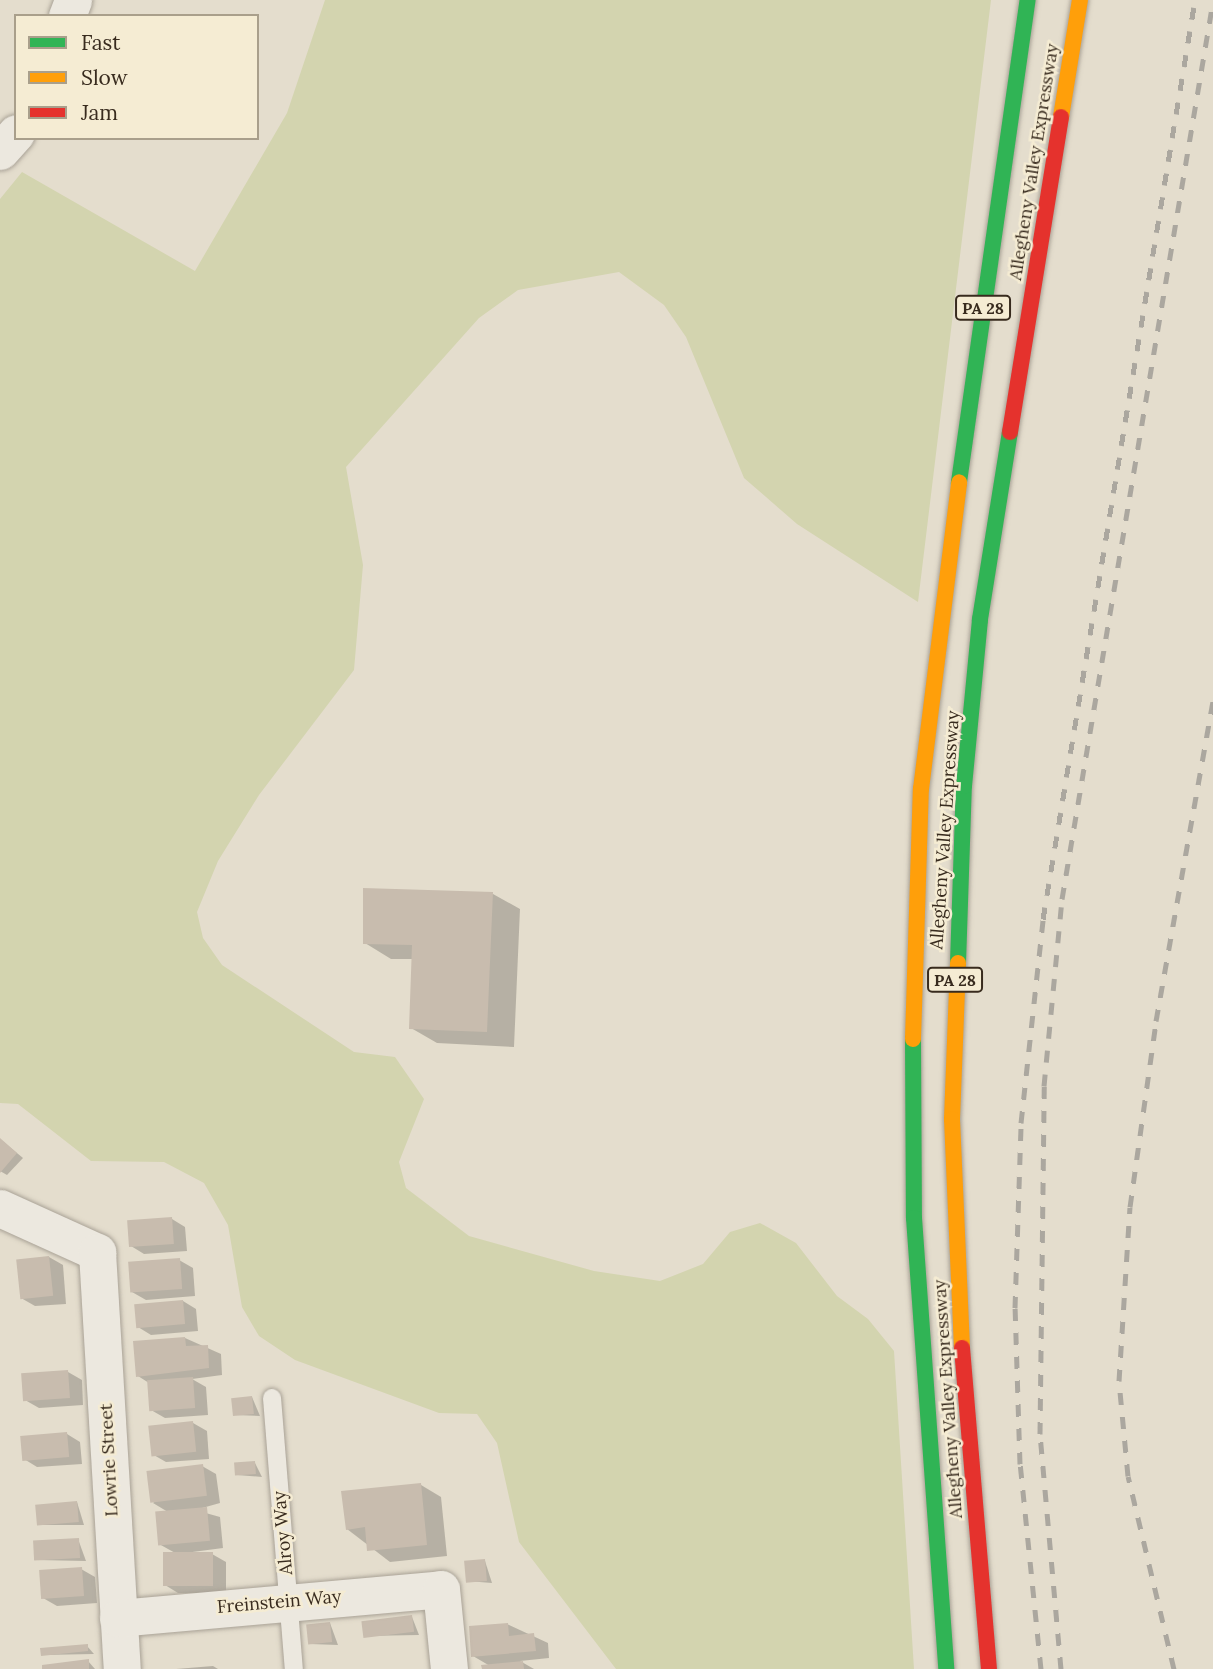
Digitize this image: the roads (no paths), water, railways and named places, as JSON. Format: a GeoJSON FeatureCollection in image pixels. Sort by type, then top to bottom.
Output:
{"type":"FeatureCollection","features":[{"type":"Feature","properties":{"kind":"highway","name":"Allegheny Valley Expressway"},"geometry":{"type":"LineString","coordinates":[[946,1669],[914,1218],[913,1006],[921,789],[945,576],[1028,0]]}},
{"type":"Feature","properties":{"kind":"highway","name":"Allegheny Valley Expressway"},"geometry":{"type":"LineString","coordinates":[[989,1669],[958,1306],[953,1146],[964,786],[980,619],[1080,0]]}},
{"type":"Feature","properties":{"kind":"street"},"geometry":{"type":"LineString","coordinates":[[0,151],[14,135]]}},
{"type":"Feature","properties":{"kind":"street","name":"Lowrie Street"},"geometry":{"type":"LineString","coordinates":[[0,1208],[97,1252],[122,1669]]}},
{"type":"Feature","properties":{"kind":"street","name":"Freinstein Way"},"geometry":{"type":"LineString","coordinates":[[118,1618],[289,1600],[441,1590],[449,1669]]}},
{"type":"Feature","properties":{"kind":"lane","name":"Alroy Way"},"geometry":{"type":"LineString","coordinates":[[272,1398],[294,1669]]}},
{"type":"Feature","properties":{"kind":"railway"},"geometry":{"type":"LineString","coordinates":[[1041,1669],[1020,1464],[1015,1308],[1021,1123],[1043,919],[1195,0]]}},
{"type":"Feature","properties":{"kind":"railway"},"geometry":{"type":"LineString","coordinates":[[1061,1669],[1040,1434],[1044,1086],[1062,899],[1213,1]]}},
{"type":"Feature","properties":{"kind":"railway"},"geometry":{"type":"LineString","coordinates":[[1174,1669],[1128,1476],[1119,1381],[1130,1207],[1156,1021],[1213,701]]}}]}
